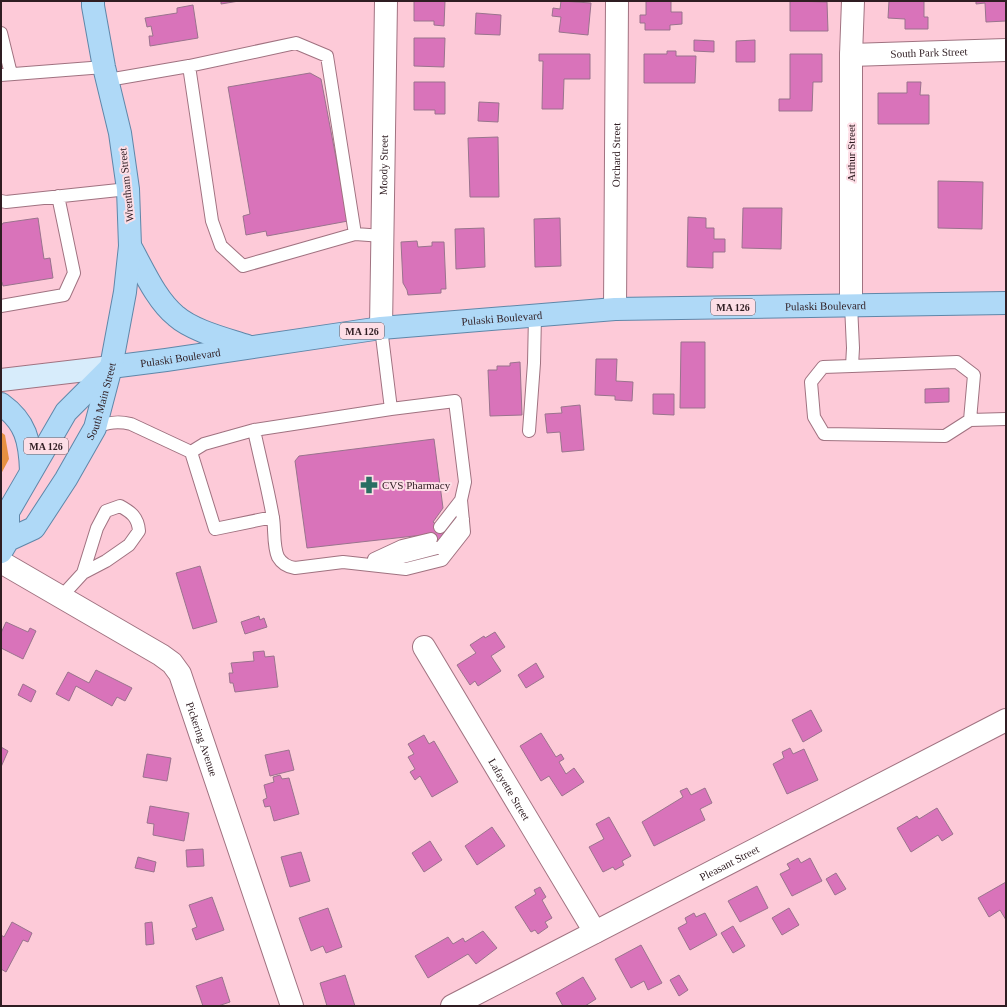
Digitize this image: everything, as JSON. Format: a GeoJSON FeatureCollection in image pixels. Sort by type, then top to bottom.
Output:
{"type":"FeatureCollection","features":[{"type":"Feature","properties":{"kind":"main road","name":"Wrentham Street"},"geometry":{"type":"LineString","coordinates":[[89,3],[120,133],[128,189],[130,246],[126,292],[111,367]]}},
{"type":"Feature","properties":{"kind":"main road"},"geometry":{"type":"LineString","coordinates":[[130,246],[159,296],[176,317],[201,330],[250,348]]}},
{"type":"Feature","properties":{"kind":"main road","name":"Pulaski Boulevard"},"geometry":{"type":"LineString","coordinates":[[1,380],[250,348],[381,328],[535,315],[615,309],[1006,302]]}},
{"type":"Feature","properties":{"kind":"main road","name":"South Main Street"},"geometry":{"type":"LineString","coordinates":[[5,546],[34,528],[66,479],[96,428],[111,367]]}},
{"type":"Feature","properties":{"kind":"main road","name":"South Main Street"},"geometry":{"type":"LineString","coordinates":[[5,546],[8,512],[31,471],[66,412],[111,367]]}},
{"type":"Feature","properties":{"kind":"main road"},"geometry":{"type":"LineString","coordinates":[[1,404],[15,415],[27,437],[31,450],[31,471]]}},
{"type":"Feature","properties":{"kind":"street","name":"Moody Street"},"geometry":{"type":"LineString","coordinates":[[381,328],[386,1]]}},
{"type":"Feature","properties":{"kind":"street","name":"Orchard Street"},"geometry":{"type":"LineString","coordinates":[[615,309],[617,1]]}},
{"type":"Feature","properties":{"kind":"street","name":"Arthur Street"},"geometry":{"type":"LineString","coordinates":[[850,305],[851,55],[853,1]]}},
{"type":"Feature","properties":{"kind":"street","name":"South Park Street"},"geometry":{"type":"LineString","coordinates":[[851,55],[1006,50]]}},
{"type":"Feature","properties":{"kind":"street","name":"Pickering Avenue"},"geometry":{"type":"LineString","coordinates":[[1,562],[161,655],[172,663],[180,674],[292,1006]]}},
{"type":"Feature","properties":{"kind":"street","name":"Lafayette Street"},"geometry":{"type":"LineString","coordinates":[[424,646],[595,932]]}},
{"type":"Feature","properties":{"kind":"street","name":"Pleasant Street"},"geometry":{"type":"LineString","coordinates":[[452,1006],[1006,720]]}},
{"type":"Feature","properties":{"kind":"lane"},"geometry":{"type":"LineString","coordinates":[[1,33],[6,74],[106,73],[189,66],[296,43],[327,56],[355,234]]}},
{"type":"Feature","properties":{"kind":"lane"},"geometry":{"type":"LineString","coordinates":[[189,66],[212,221],[221,246],[243,266],[355,234],[382,236]]}},
{"type":"Feature","properties":{"kind":"lane"},"geometry":{"type":"LineString","coordinates":[[1,201],[6,202],[128,189]]}},
{"type":"Feature","properties":{"kind":"lane"},"geometry":{"type":"LineString","coordinates":[[1,306],[64,295],[74,274],[58,196]]}},
{"type":"Feature","properties":{"kind":"lane"},"geometry":{"type":"LineString","coordinates":[[850,305],[853,348],[852,366]]}},
{"type":"Feature","properties":{"kind":"lane"},"geometry":{"type":"LineString","coordinates":[[529,431],[534,363],[535,315]]}},
{"type":"Feature","properties":{"kind":"lane"},"geometry":{"type":"LineString","coordinates":[[381,328],[391,409]]}},
{"type":"Feature","properties":{"kind":"lane"},"geometry":{"type":"LineString","coordinates":[[970,420],[974,375],[957,362],[823,367],[811,382],[814,417],[824,434],[945,436],[970,420],[1006,419]]}},
{"type":"Feature","properties":{"kind":"lane"},"geometry":{"type":"LineString","coordinates":[[191,452],[204,444],[254,430],[391,409],[455,402],[465,482],[461,500],[464,532],[442,560],[406,569],[343,562],[295,568],[289,567],[282,563],[278,557],[273,517],[254,430]]}},
{"type":"Feature","properties":{"kind":"lane"},"geometry":{"type":"LineString","coordinates":[[96,428],[113,422],[127,423],[191,452],[215,529],[273,517]]}},
{"type":"Feature","properties":{"kind":"lane"},"geometry":{"type":"LineString","coordinates":[[440,527],[461,500]]}},
{"type":"Feature","properties":{"kind":"lane"},"geometry":{"type":"LineString","coordinates":[[61,597],[83,573],[106,561],[129,545],[139,531],[138,522],[132,513],[120,506],[106,511],[97,528],[83,573]]}},
{"type":"Feature","properties":{"kind":"lane"},"geometry":{"type":"LineString","coordinates":[[368,565],[402,546],[431,539]]}},
{"type":"Feature","properties":{"kind":"shaded area"},"geometry":{"type":"Polygon","coordinates":[[[1,432],[5,435],[9,459],[1,474],[1,432]]]}},
{"type":"Feature","properties":{"kind":"building"},"geometry":{"type":"Polygon","coordinates":[[[221,1],[239,1],[221,4],[221,1]]]}},
{"type":"Feature","properties":{"kind":"building"},"geometry":{"type":"Polygon","coordinates":[[[414,1],[445,1],[444,26],[434,25],[434,21],[414,21],[414,1]]]}},
{"type":"Feature","properties":{"kind":"building"},"geometry":{"type":"Polygon","coordinates":[[[561,1],[591,3],[588,35],[559,32],[561,17],[552,16],[553,8],[560,9],[561,1]]]}},
{"type":"Feature","properties":{"kind":"building"},"geometry":{"type":"Polygon","coordinates":[[[646,1],[671,1],[671,12],[682,12],[682,24],[670,25],[670,30],[645,30],[645,23],[640,23],[640,15],[646,15],[646,1]]]}},
{"type":"Feature","properties":{"kind":"building"},"geometry":{"type":"Polygon","coordinates":[[[790,1],[827,2],[828,31],[790,31],[790,1]]]}},
{"type":"Feature","properties":{"kind":"building"},"geometry":{"type":"Polygon","coordinates":[[[889,1],[924,1],[924,17],[928,17],[928,29],[905,29],[905,19],[888,18],[889,1]]]}},
{"type":"Feature","properties":{"kind":"building"},"geometry":{"type":"Polygon","coordinates":[[[976,1],[1006,1],[1006,21],[986,22],[985,3],[976,4],[976,1]]]}},
{"type":"Feature","properties":{"kind":"building"},"geometry":{"type":"Polygon","coordinates":[[[193,5],[198,38],[150,46],[149,36],[153,36],[151,26],[147,27],[145,18],[177,13],[177,8],[193,5]]]}},
{"type":"Feature","properties":{"kind":"building"},"geometry":{"type":"Polygon","coordinates":[[[476,13],[501,15],[500,35],[475,34],[476,13]]]}},
{"type":"Feature","properties":{"kind":"building"},"geometry":{"type":"Polygon","coordinates":[[[414,38],[445,38],[444,67],[414,66],[414,38]]]}},
{"type":"Feature","properties":{"kind":"building"},"geometry":{"type":"Polygon","coordinates":[[[694,40],[714,41],[714,52],[694,51],[694,40]]]}},
{"type":"Feature","properties":{"kind":"building"},"geometry":{"type":"Polygon","coordinates":[[[755,40],[755,62],[736,62],[736,41],[755,40]]]}},
{"type":"Feature","properties":{"kind":"building"},"geometry":{"type":"Polygon","coordinates":[[[667,51],[676,51],[676,56],[696,56],[695,83],[644,83],[644,54],[667,54],[667,51]]]}},
{"type":"Feature","properties":{"kind":"building"},"geometry":{"type":"Polygon","coordinates":[[[539,54],[590,54],[590,79],[564,79],[563,109],[542,109],[543,61],[539,61],[539,54]]]}},
{"type":"Feature","properties":{"kind":"building"},"geometry":{"type":"Polygon","coordinates":[[[790,54],[822,54],[822,82],[813,82],[812,111],[779,111],[779,99],[790,99],[790,54]]]}},
{"type":"Feature","properties":{"kind":"building"},"geometry":{"type":"Polygon","coordinates":[[[310,73],[321,79],[348,221],[267,236],[266,231],[246,235],[243,216],[250,214],[228,87],[310,73]]]}},
{"type":"Feature","properties":{"kind":"building"},"geometry":{"type":"Polygon","coordinates":[[[414,82],[445,82],[445,114],[435,114],[435,110],[414,110],[414,82]]]}},
{"type":"Feature","properties":{"kind":"building"},"geometry":{"type":"Polygon","coordinates":[[[907,82],[921,82],[920,95],[929,95],[929,124],[878,124],[878,93],[907,93],[907,82]]]}},
{"type":"Feature","properties":{"kind":"building"},"geometry":{"type":"Polygon","coordinates":[[[479,102],[499,103],[498,122],[478,121],[479,102]]]}},
{"type":"Feature","properties":{"kind":"building"},"geometry":{"type":"Polygon","coordinates":[[[498,137],[499,197],[470,197],[468,138],[498,137]]]}},
{"type":"Feature","properties":{"kind":"building"},"geometry":{"type":"Polygon","coordinates":[[[938,181],[983,182],[982,229],[938,228],[938,181]]]}},
{"type":"Feature","properties":{"kind":"building"},"geometry":{"type":"Polygon","coordinates":[[[743,208],[782,208],[781,249],[742,248],[743,208]]]}},
{"type":"Feature","properties":{"kind":"building"},"geometry":{"type":"Polygon","coordinates":[[[688,217],[706,218],[706,228],[714,228],[714,239],[725,239],[725,252],[713,252],[713,268],[687,267],[688,217]]]}},
{"type":"Feature","properties":{"kind":"building"},"geometry":{"type":"Polygon","coordinates":[[[38,218],[44,259],[50,258],[53,278],[3,286],[1,282],[1,226],[3,223],[38,218]]]}},
{"type":"Feature","properties":{"kind":"building"},"geometry":{"type":"Polygon","coordinates":[[[560,218],[561,266],[535,267],[534,219],[560,218]]]}},
{"type":"Feature","properties":{"kind":"building"},"geometry":{"type":"Polygon","coordinates":[[[484,228],[485,267],[456,269],[455,229],[484,228]]]}},
{"type":"Feature","properties":{"kind":"building"},"geometry":{"type":"Polygon","coordinates":[[[417,241],[418,247],[432,246],[432,242],[444,242],[446,289],[441,289],[441,293],[408,295],[403,283],[401,242],[417,241]]]}},
{"type":"Feature","properties":{"kind":"building"},"geometry":{"type":"Polygon","coordinates":[[[681,342],[705,342],[705,408],[680,408],[681,342]]]}},
{"type":"Feature","properties":{"kind":"building"},"geometry":{"type":"Polygon","coordinates":[[[596,359],[617,359],[616,381],[633,382],[632,401],[615,400],[615,396],[595,395],[596,359]]]}},
{"type":"Feature","properties":{"kind":"building"},"geometry":{"type":"Polygon","coordinates":[[[520,362],[522,415],[490,416],[488,370],[497,370],[497,366],[510,366],[510,363],[520,362]]]}},
{"type":"Feature","properties":{"kind":"building"},"geometry":{"type":"Polygon","coordinates":[[[949,388],[949,402],[925,403],[925,389],[949,388]]]}},
{"type":"Feature","properties":{"kind":"building"},"geometry":{"type":"Polygon","coordinates":[[[653,394],[674,394],[674,415],[653,414],[653,394]]]}},
{"type":"Feature","properties":{"kind":"building"},"geometry":{"type":"Polygon","coordinates":[[[580,405],[584,450],[562,452],[560,432],[547,433],[545,414],[562,413],[561,407],[580,405]]]}},
{"type":"Feature","properties":{"kind":"building","name":"CVS Pharmacy"},"geometry":{"type":"Polygon","coordinates":[[[434,439],[443,508],[433,522],[447,532],[438,544],[424,534],[307,548],[295,461],[299,456],[434,439]]]}},
{"type":"Feature","properties":{"kind":"building"},"geometry":{"type":"Polygon","coordinates":[[[200,566],[217,622],[193,629],[176,573],[200,566]]]}},
{"type":"Feature","properties":{"kind":"building"},"geometry":{"type":"Polygon","coordinates":[[[259,616],[260,620],[264,618],[267,627],[245,634],[241,622],[259,616]]]}},
{"type":"Feature","properties":{"kind":"building"},"geometry":{"type":"Polygon","coordinates":[[[6,622],[28,632],[30,628],[36,631],[23,659],[1,648],[1,633],[6,622]]]}},
{"type":"Feature","properties":{"kind":"building"},"geometry":{"type":"Polygon","coordinates":[[[495,632],[505,647],[491,656],[501,671],[478,686],[475,681],[470,685],[457,665],[476,653],[470,645],[484,636],[485,638],[495,632]]]}},
{"type":"Feature","properties":{"kind":"building"},"geometry":{"type":"Polygon","coordinates":[[[264,651],[265,657],[274,656],[278,687],[235,692],[233,683],[230,683],[229,673],[233,673],[231,663],[254,661],[253,652],[264,651]]]}},
{"type":"Feature","properties":{"kind":"building"},"geometry":{"type":"Polygon","coordinates":[[[536,663],[544,677],[526,688],[518,675],[536,663]]]}},
{"type":"Feature","properties":{"kind":"building"},"geometry":{"type":"Polygon","coordinates":[[[96,670],[132,688],[125,701],[117,697],[112,706],[76,686],[69,701],[56,694],[68,672],[89,683],[96,670]]]}},
{"type":"Feature","properties":{"kind":"building"},"geometry":{"type":"Polygon","coordinates":[[[23,684],[36,691],[31,702],[18,695],[23,684]]]}},
{"type":"Feature","properties":{"kind":"building"},"geometry":{"type":"Polygon","coordinates":[[[811,710],[822,731],[803,742],[792,720],[811,710]]]}},
{"type":"Feature","properties":{"kind":"building"},"geometry":{"type":"Polygon","coordinates":[[[541,733],[556,757],[561,754],[564,759],[559,762],[566,774],[574,768],[584,782],[562,796],[549,776],[541,781],[520,746],[541,733]]]}},
{"type":"Feature","properties":{"kind":"building"},"geometry":{"type":"Polygon","coordinates":[[[424,735],[429,744],[434,741],[458,782],[432,797],[420,776],[415,780],[410,772],[415,769],[408,757],[414,754],[408,744],[424,735]]]}},
{"type":"Feature","properties":{"kind":"building"},"geometry":{"type":"Polygon","coordinates":[[[1,747],[8,751],[1,767],[1,747]]]}},
{"type":"Feature","properties":{"kind":"building"},"geometry":{"type":"Polygon","coordinates":[[[790,748],[793,754],[804,749],[818,780],[787,794],[773,764],[784,758],[782,752],[790,748]]]}},
{"type":"Feature","properties":{"kind":"building"},"geometry":{"type":"Polygon","coordinates":[[[289,750],[294,770],[270,776],[265,755],[289,750]]]}},
{"type":"Feature","properties":{"kind":"building"},"geometry":{"type":"Polygon","coordinates":[[[147,754],[171,758],[167,781],[143,777],[147,754]]]}},
{"type":"Feature","properties":{"kind":"building"},"geometry":{"type":"Polygon","coordinates":[[[280,775],[282,779],[289,778],[299,814],[274,821],[270,806],[265,807],[263,800],[267,798],[264,785],[274,782],[273,777],[280,775]]]}},
{"type":"Feature","properties":{"kind":"building"},"geometry":{"type":"Polygon","coordinates":[[[687,788],[691,795],[705,788],[712,803],[700,809],[705,820],[654,846],[642,822],[683,797],[680,791],[687,788]]]}},
{"type":"Feature","properties":{"kind":"building"},"geometry":{"type":"Polygon","coordinates":[[[150,806],[189,813],[184,841],[153,835],[154,824],[147,823],[150,806]]]}},
{"type":"Feature","properties":{"kind":"building"},"geometry":{"type":"Polygon","coordinates":[[[937,808],[953,834],[942,841],[938,835],[911,852],[897,828],[917,816],[919,819],[937,808]]]}},
{"type":"Feature","properties":{"kind":"building"},"geometry":{"type":"Polygon","coordinates":[[[609,817],[631,856],[622,861],[624,865],[615,870],[613,867],[603,872],[589,847],[604,839],[596,824],[609,817]]]}},
{"type":"Feature","properties":{"kind":"building"},"geometry":{"type":"Polygon","coordinates":[[[492,827],[505,846],[477,865],[465,846],[492,827]]]}},
{"type":"Feature","properties":{"kind":"building"},"geometry":{"type":"Polygon","coordinates":[[[430,841],[442,860],[424,872],[412,853],[430,841]]]}},
{"type":"Feature","properties":{"kind":"building"},"geometry":{"type":"Polygon","coordinates":[[[203,849],[204,866],[187,867],[186,850],[203,849]]]}},
{"type":"Feature","properties":{"kind":"building"},"geometry":{"type":"Polygon","coordinates":[[[301,852],[310,881],[290,887],[281,857],[301,852]]]}},
{"type":"Feature","properties":{"kind":"building"},"geometry":{"type":"Polygon","coordinates":[[[138,857],[156,862],[154,872],[135,868],[138,857]]]}},
{"type":"Feature","properties":{"kind":"building"},"geometry":{"type":"Polygon","coordinates":[[[798,858],[801,863],[810,858],[822,881],[792,896],[780,874],[790,869],[787,864],[798,858]]]}},
{"type":"Feature","properties":{"kind":"building"},"geometry":{"type":"Polygon","coordinates":[[[836,873],[846,889],[835,895],[826,879],[836,873]]]}},
{"type":"Feature","properties":{"kind":"building"},"geometry":{"type":"Polygon","coordinates":[[[1006,882],[1006,920],[1000,910],[989,917],[978,898],[1006,882]]]}},
{"type":"Feature","properties":{"kind":"building"},"geometry":{"type":"Polygon","coordinates":[[[757,886],[768,908],[740,922],[728,901],[757,886]]]}},
{"type":"Feature","properties":{"kind":"building"},"geometry":{"type":"Polygon","coordinates":[[[540,887],[546,897],[542,900],[552,918],[545,922],[548,927],[538,934],[535,930],[531,932],[515,907],[536,894],[534,890],[540,887]]]}},
{"type":"Feature","properties":{"kind":"building"},"geometry":{"type":"Polygon","coordinates":[[[212,897],[224,930],[196,940],[192,929],[197,927],[189,905],[212,897]]]}},
{"type":"Feature","properties":{"kind":"building"},"geometry":{"type":"Polygon","coordinates":[[[328,908],[342,947],[326,953],[323,946],[311,951],[299,918],[328,908]]]}},
{"type":"Feature","properties":{"kind":"building"},"geometry":{"type":"Polygon","coordinates":[[[789,908],[799,925],[782,935],[772,918],[789,908]]]}},
{"type":"Feature","properties":{"kind":"building"},"geometry":{"type":"Polygon","coordinates":[[[694,913],[696,917],[705,913],[717,935],[690,950],[678,928],[687,923],[685,918],[694,913]]]}},
{"type":"Feature","properties":{"kind":"building"},"geometry":{"type":"Polygon","coordinates":[[[12,922],[32,933],[28,942],[23,940],[6,972],[1,969],[1,935],[4,937],[12,922]]]}},
{"type":"Feature","properties":{"kind":"building"},"geometry":{"type":"Polygon","coordinates":[[[152,922],[154,944],[146,945],[145,923],[152,922]]]}},
{"type":"Feature","properties":{"kind":"building"},"geometry":{"type":"Polygon","coordinates":[[[733,926],[745,946],[733,953],[721,933],[733,926]]]}},
{"type":"Feature","properties":{"kind":"building"},"geometry":{"type":"Polygon","coordinates":[[[483,931],[497,948],[476,964],[468,954],[428,978],[415,956],[448,937],[453,944],[463,938],[465,942],[483,931]]]}},
{"type":"Feature","properties":{"kind":"building"},"geometry":{"type":"Polygon","coordinates":[[[641,945],[662,983],[648,990],[644,981],[631,988],[615,959],[641,945]]]}},
{"type":"Feature","properties":{"kind":"building"},"geometry":{"type":"Polygon","coordinates":[[[345,975],[355,1006],[327,1006],[320,983],[345,975]]]}},
{"type":"Feature","properties":{"kind":"building"},"geometry":{"type":"Polygon","coordinates":[[[679,975],[688,990],[679,996],[670,980],[679,975]]]}},
{"type":"Feature","properties":{"kind":"building"},"geometry":{"type":"Polygon","coordinates":[[[222,977],[230,1002],[218,1006],[203,1006],[196,986],[222,977]]]}},
{"type":"Feature","properties":{"kind":"building"},"geometry":{"type":"Polygon","coordinates":[[[583,977],[596,999],[585,1006],[563,1006],[556,993],[583,977]]]}},
{"type":"Feature","properties":{"kind":"place","name":"CVS Pharmacy"},"geometry":{"type":"Point","coordinates":[369,485]}}]}
